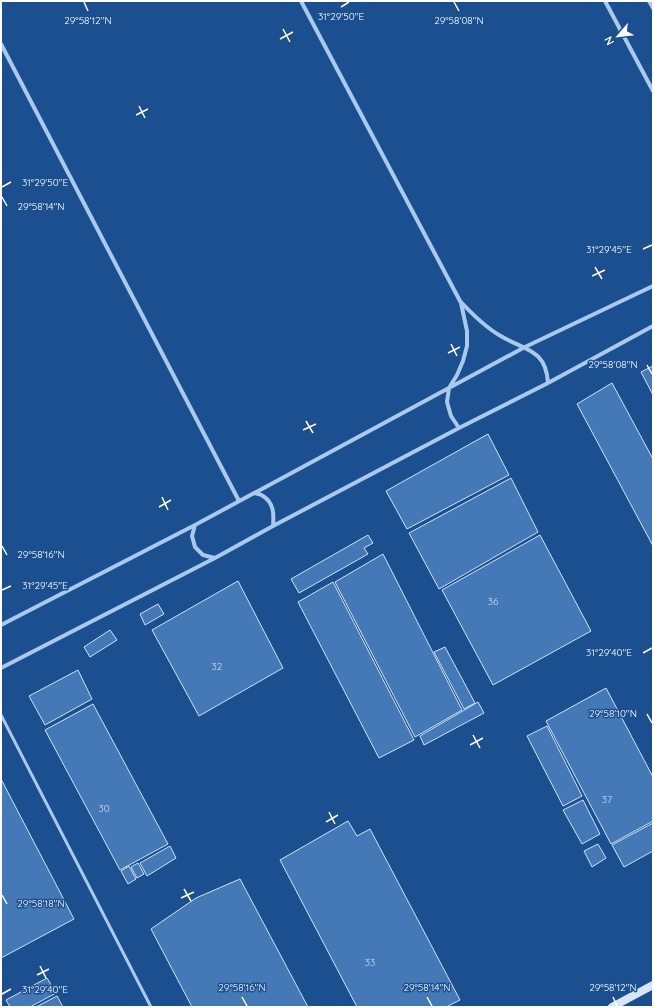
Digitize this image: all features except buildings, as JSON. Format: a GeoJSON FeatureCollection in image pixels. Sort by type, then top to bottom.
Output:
{"type":"FeatureCollection","features":[{"type":"Feature","properties":{"kind":"street"},"geometry":{"type":"LineString","coordinates":[[301,1],[460,300],[469,311],[489,328],[506,339],[533,352],[544,366],[548,383]]}},
{"type":"Feature","properties":{"kind":"street"},"geometry":{"type":"LineString","coordinates":[[605,1],[653,92]]}},
{"type":"Feature","properties":{"kind":"street"},"geometry":{"type":"LineString","coordinates":[[649,1],[653,8]]}},
{"type":"Feature","properties":{"kind":"street"},"geometry":{"type":"LineString","coordinates":[[1,44],[239,501]]}},
{"type":"Feature","properties":{"kind":"street"},"geometry":{"type":"LineString","coordinates":[[1,624],[239,501],[525,347],[653,286]]}},
{"type":"Feature","properties":{"kind":"street"},"geometry":{"type":"LineString","coordinates":[[459,428],[450,416],[447,402],[449,388],[463,361],[467,346],[467,331],[460,300]]}},
{"type":"Feature","properties":{"kind":"street"},"geometry":{"type":"LineString","coordinates":[[1,668],[215,558],[459,428],[548,383],[653,326]]}},
{"type":"Feature","properties":{"kind":"street"},"geometry":{"type":"LineString","coordinates":[[254,493],[263,495],[271,504],[274,514],[273,526]]}},
{"type":"Feature","properties":{"kind":"street"},"geometry":{"type":"LineString","coordinates":[[195,524],[192,536],[195,547],[204,555],[215,558]]}},
{"type":"Feature","properties":{"kind":"street"},"geometry":{"type":"LineString","coordinates":[[612,1007],[653,985]]}},
{"type":"Feature","properties":{"kind":"lane"},"geometry":{"type":"LineString","coordinates":[[1,715],[151,1007]]}}]}
